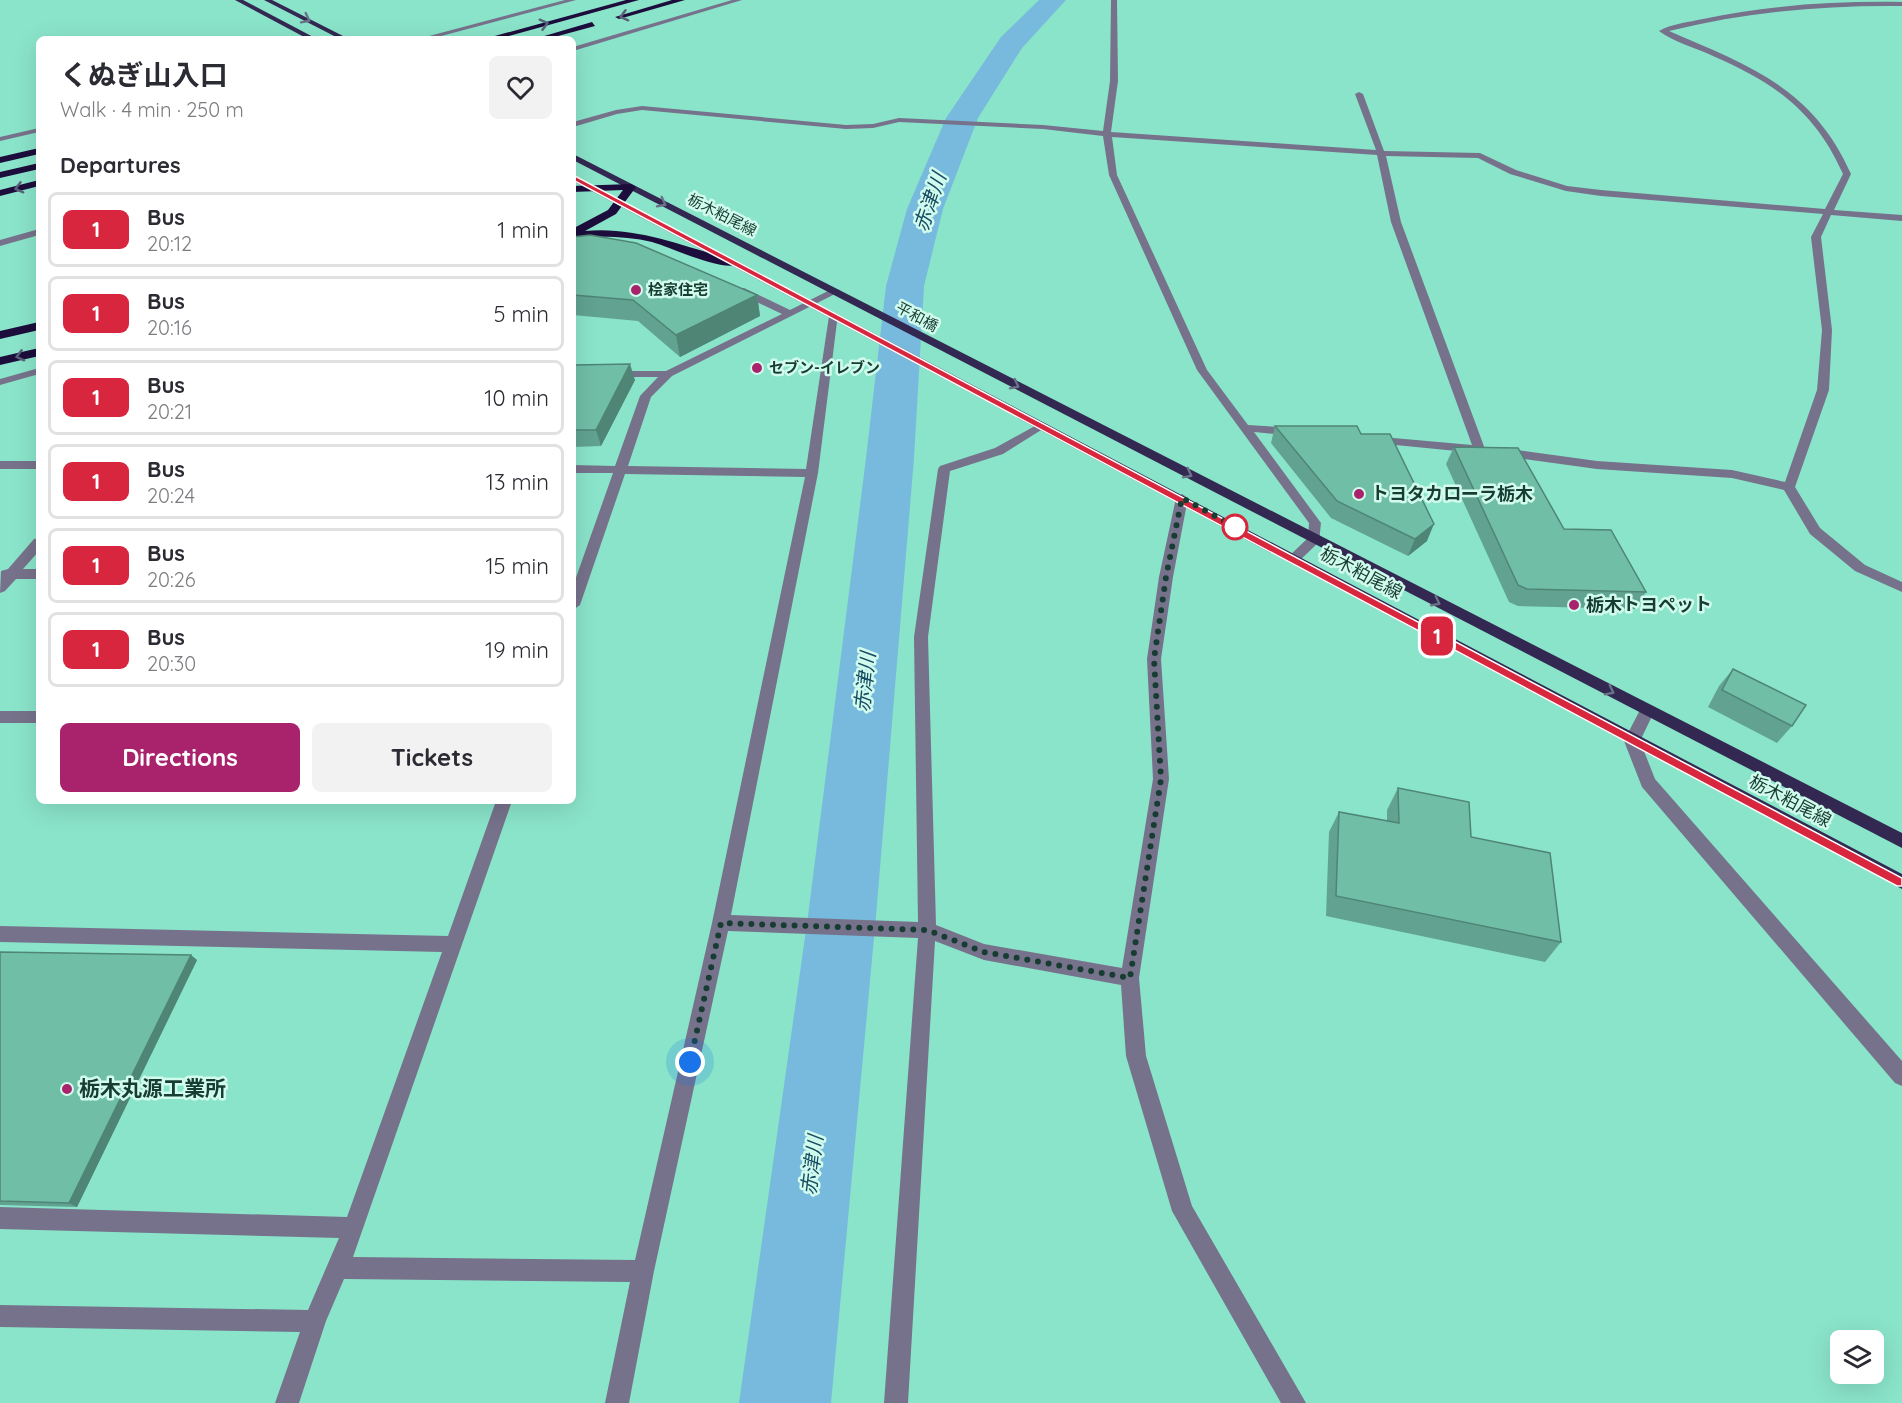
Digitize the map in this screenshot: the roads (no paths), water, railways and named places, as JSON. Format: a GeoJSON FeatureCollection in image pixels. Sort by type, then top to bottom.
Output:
{"type":"FeatureCollection","features":[{"type":"Feature","properties":{"kind":"highway"},"geometry":{"type":"LineString","coordinates":[[499,36],[635,0]]}},
{"type":"Feature","properties":{"kind":"highway"},"geometry":{"type":"LineString","coordinates":[[615,18],[681,0]]}},
{"type":"Feature","properties":{"kind":"highway"},"geometry":{"type":"LineString","coordinates":[[549,36],[604,21]]}},
{"type":"Feature","properties":{"kind":"highway"},"geometry":{"type":"LineString","coordinates":[[0,160],[36,152]]}},
{"type":"Feature","properties":{"kind":"highway"},"geometry":{"type":"LineString","coordinates":[[0,175],[36,167]]}},
{"type":"Feature","properties":{"kind":"highway"},"geometry":{"type":"LineString","coordinates":[[0,193],[36,184]]}},
{"type":"Feature","properties":{"kind":"highway"},"geometry":{"type":"LineString","coordinates":[[576,189],[631,187]]}},
{"type":"Feature","properties":{"kind":"highway"},"geometry":{"type":"LineString","coordinates":[[576,231],[612,212],[631,187]]}},
{"type":"Feature","properties":{"kind":"highway"},"geometry":{"type":"LineString","coordinates":[[576,233],[642,237],[677,249],[733,263]]}},
{"type":"Feature","properties":{"kind":"highway"},"geometry":{"type":"LineString","coordinates":[[0,335],[36,327]]}},
{"type":"Feature","properties":{"kind":"highway"},"geometry":{"type":"LineString","coordinates":[[0,361],[36,353]]}},
{"type":"Feature","properties":{"kind":"main road"},"geometry":{"type":"LineString","coordinates":[[238,0],[307,36]]}},
{"type":"Feature","properties":{"kind":"main road"},"geometry":{"type":"LineString","coordinates":[[267,0],[339,36]]}},
{"type":"Feature","properties":{"kind":"main road","name":"栃木粕尾線"},"geometry":{"type":"LineString","coordinates":[[576,159],[856,302]]}},
{"type":"Feature","properties":{"kind":"main road"},"geometry":{"type":"LineString","coordinates":[[576,180],[834,316]]}},
{"type":"Feature","properties":{"kind":"main road","name":"平和橋"},"geometry":{"type":"LineString","coordinates":[[856,302],[963,359]]}},
{"type":"Feature","properties":{"kind":"main road","name":"栃木粕尾線"},"geometry":{"type":"LineString","coordinates":[[834,316],[1182,498],[1632,741],[1902,882]]}},
{"type":"Feature","properties":{"kind":"main road","name":"栃木粕尾線"},"geometry":{"type":"LineString","coordinates":[[963,359],[1902,841]]}},
{"type":"Feature","properties":{"kind":"street"},"geometry":{"type":"LineString","coordinates":[[434,36],[573,0]]}},
{"type":"Feature","properties":{"kind":"street"},"geometry":{"type":"LineString","coordinates":[[576,48],[739,0]]}},
{"type":"Feature","properties":{"kind":"street"},"geometry":{"type":"LineString","coordinates":[[1114,0],[1114,81],[1107,134],[1113,175],[1198,359],[1315,523],[1314,539],[1293,559]]}},
{"type":"Feature","properties":{"kind":"street"},"geometry":{"type":"LineString","coordinates":[[1789,487],[1823,390],[1827,330],[1816,237],[1847,174],[1840,152],[1820,121],[1799,102],[1760,77],[1662,31],[1711,17],[1785,6],[1844,3],[1902,4]]}},
{"type":"Feature","properties":{"kind":"street"},"geometry":{"type":"LineString","coordinates":[[1359,94],[1381,153],[1396,222],[1479,449]]}},
{"type":"Feature","properties":{"kind":"street"},"geometry":{"type":"LineString","coordinates":[[576,124],[616,112],[642,108],[846,127],[873,126],[899,120],[1043,127],[1107,134],[1381,153],[1480,156],[1513,172],[1555,185],[1602,193],[1902,218]]}},
{"type":"Feature","properties":{"kind":"street"},"geometry":{"type":"LineString","coordinates":[[0,139],[36,131]]}},
{"type":"Feature","properties":{"kind":"street"},"geometry":{"type":"LineString","coordinates":[[0,243],[36,233]]}},
{"type":"Feature","properties":{"kind":"street"},"geometry":{"type":"LineString","coordinates":[[729,285],[789,313]]}},
{"type":"Feature","properties":{"kind":"street"},"geometry":{"type":"LineString","coordinates":[[577,582],[621,469],[646,396],[668,374],[836,291]]}},
{"type":"Feature","properties":{"kind":"street"},"geometry":{"type":"LineString","coordinates":[[617,1403],[643,1270],[721,923],[812,473],[834,316]]}},
{"type":"Feature","properties":{"kind":"street"},"geometry":{"type":"LineString","coordinates":[[0,382],[36,372]]}},
{"type":"Feature","properties":{"kind":"street"},"geometry":{"type":"LineString","coordinates":[[576,374],[668,374]]}},
{"type":"Feature","properties":{"kind":"street"},"geometry":{"type":"LineString","coordinates":[[896,1403],[927,930],[921,637],[944,469],[999,451],[1042,425]]}},
{"type":"Feature","properties":{"kind":"street"},"geometry":{"type":"LineString","coordinates":[[1248,428],[1302,432]]}},
{"type":"Feature","properties":{"kind":"street"},"geometry":{"type":"LineString","coordinates":[[1367,438],[1479,449],[1597,465],[1732,474],[1789,487],[1815,531],[1860,568],[1902,587]]}},
{"type":"Feature","properties":{"kind":"street"},"geometry":{"type":"LineString","coordinates":[[0,465],[36,465]]}},
{"type":"Feature","properties":{"kind":"street"},"geometry":{"type":"LineString","coordinates":[[576,469],[812,473]]}},
{"type":"Feature","properties":{"kind":"street"},"geometry":{"type":"LineString","coordinates":[[1182,498],[1166,577],[1154,659],[1161,779],[1130,978],[1136,1056],[1184,1210],[1294,1403]]}},
{"type":"Feature","properties":{"kind":"street"},"geometry":{"type":"LineString","coordinates":[[0,588],[6,574],[36,545]]}},
{"type":"Feature","properties":{"kind":"street"},"geometry":{"type":"LineString","coordinates":[[6,574],[36,574]]}},
{"type":"Feature","properties":{"kind":"street"},"geometry":{"type":"LineString","coordinates":[[1647,711],[1632,741],[1648,782],[1902,1076]]}},
{"type":"Feature","properties":{"kind":"street"},"geometry":{"type":"LineString","coordinates":[[0,717],[36,717]]}},
{"type":"Feature","properties":{"kind":"street"},"geometry":{"type":"LineString","coordinates":[[287,1403],[315,1321],[354,1228],[503,804]]}},
{"type":"Feature","properties":{"kind":"street"},"geometry":{"type":"LineString","coordinates":[[721,923],[927,930],[984,952],[1130,978]]}},
{"type":"Feature","properties":{"kind":"street"},"geometry":{"type":"LineString","coordinates":[[0,934],[454,944]]}},
{"type":"Feature","properties":{"kind":"street"},"geometry":{"type":"LineString","coordinates":[[0,1218],[354,1228]]}},
{"type":"Feature","properties":{"kind":"street"},"geometry":{"type":"LineString","coordinates":[[338,1268],[643,1270]]}},
{"type":"Feature","properties":{"kind":"street"},"geometry":{"type":"LineString","coordinates":[[0,1317],[315,1321]]}},
{"type":"Feature","properties":{"kind":"waterway","name":"赤津川"},"geometry":{"type":"LineString","coordinates":[[785,1403],[842,916],[890,458],[905,286],[925,209],[962,118],[1011,43],[1053,0]]}},
{"type":"Feature","properties":{"kind":"place","name":"桧家住宅"},"geometry":{"type":"Point","coordinates":[636,290]}},
{"type":"Feature","properties":{"kind":"place","name":"セブン-イレブン"},"geometry":{"type":"Point","coordinates":[757,368]}},
{"type":"Feature","properties":{"kind":"place","name":"トヨタカローラ栃木"},"geometry":{"type":"Point","coordinates":[1359,494]}},
{"type":"Feature","properties":{"kind":"place","name":"栃木トヨペット"},"geometry":{"type":"Point","coordinates":[1574,605]}},
{"type":"Feature","properties":{"kind":"place","name":"栃木丸源工業所"},"geometry":{"type":"Point","coordinates":[67,1089]}}]}
